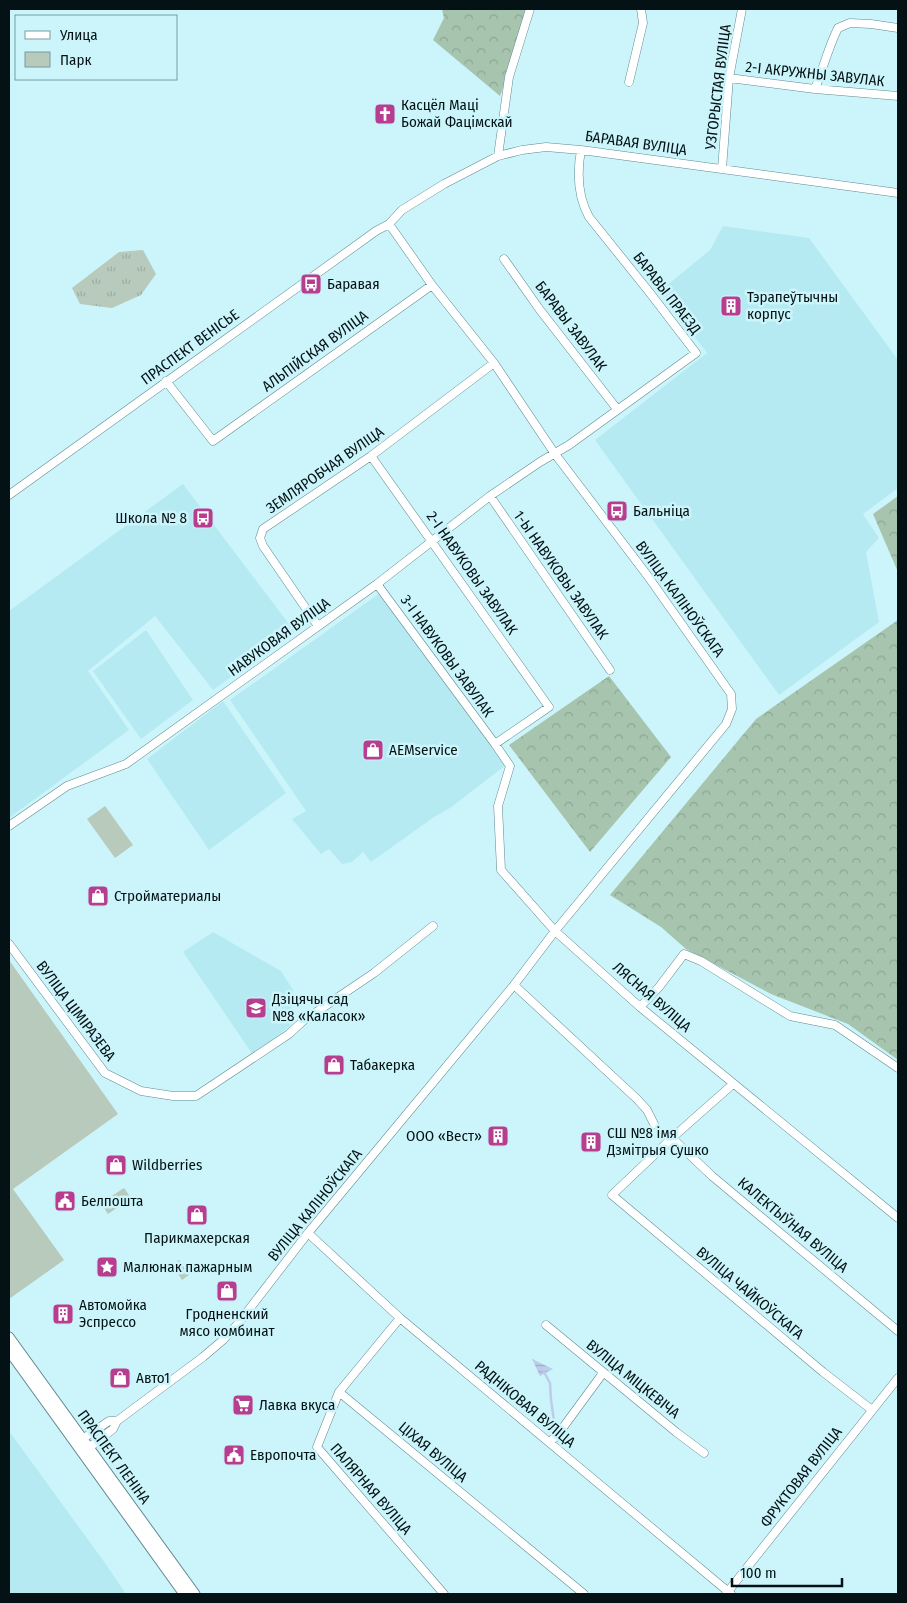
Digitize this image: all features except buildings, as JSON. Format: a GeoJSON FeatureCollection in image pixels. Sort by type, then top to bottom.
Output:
{"type":"FeatureCollection","features":[{"type":"Feature","properties":{"kind":"main road","name":"ПРАСПЕКТ ЛЕНІНА"},"geometry":{"type":"LineString","coordinates":[[9,1336],[184,1594]]}},
{"type":"Feature","properties":{"kind":"main road","name":"ПРАСПЕКТ ЛЕНІНА"},"geometry":{"type":"LineString","coordinates":[[9,1351],[80,1441]]}},
{"type":"Feature","properties":{"kind":"main road","name":"ПРАСПЕКТ ЛЕНІНА"},"geometry":{"type":"LineString","coordinates":[[86,1450],[195,1594]]}},
{"type":"Feature","properties":{"kind":"street"},"geometry":{"type":"LineString","coordinates":[[498,156],[509,77],[530,9]]}},
{"type":"Feature","properties":{"kind":"street"},"geometry":{"type":"LineString","coordinates":[[629,82],[643,23],[641,9]]}},
{"type":"Feature","properties":{"kind":"street","name":"УЗГОРЫСТАЯ ВУЛІЦА"},"geometry":{"type":"LineString","coordinates":[[722,169],[730,78],[742,9]]}},
{"type":"Feature","properties":{"kind":"street"},"geometry":{"type":"LineString","coordinates":[[815,89],[838,28],[850,22],[898,28]]}},
{"type":"Feature","properties":{"kind":"street","name":"2-І АКРУЖНЫ ЗАВУЛАК"},"geometry":{"type":"LineString","coordinates":[[730,78],[815,89],[898,96]]}},
{"type":"Feature","properties":{"kind":"street","name":"БАРАВАЯ ВУЛІЦА"},"geometry":{"type":"LineString","coordinates":[[389,224],[402,210],[444,184],[498,156],[546,147],[581,150],[898,193]]}},
{"type":"Feature","properties":{"kind":"street","name":"БАРАВЫ ПРАЕЗД"},"geometry":{"type":"LineString","coordinates":[[555,454],[696,353],[589,217],[583,206],[578,167],[581,150]]}},
{"type":"Feature","properties":{"kind":"street","name":"ВУЛІЦА КАЛІНОЎСКАГА"},"geometry":{"type":"LineString","coordinates":[[86,1450],[114,1429],[117,1421],[223,1340],[237,1325],[308,1233],[514,985],[555,931],[726,724],[732,709],[731,694],[647,575],[555,454],[494,363],[432,285],[389,224]]}},
{"type":"Feature","properties":{"kind":"street","name":"ПРАСПЕКТ ВЕНІСЬЕ"},"geometry":{"type":"LineString","coordinates":[[9,495],[368,236],[389,224]]}},
{"type":"Feature","properties":{"kind":"street","name":"БАРАВЫ ЗАВУЛАК"},"geometry":{"type":"LineString","coordinates":[[504,259],[540,310],[617,409]]}},
{"type":"Feature","properties":{"kind":"street","name":"АЛЬПІЙСКАЯ ВУЛІЦА"},"geometry":{"type":"LineString","coordinates":[[166,381],[214,441],[432,285]]}},
{"type":"Feature","properties":{"kind":"street","name":"ЗЕМЛЯРОБЧАЯ ВУЛІЦА"},"geometry":{"type":"LineString","coordinates":[[318,626],[263,546],[260,538],[263,530],[371,456],[494,363]]}},
{"type":"Feature","properties":{"kind":"street","name":"НАВУКОВАЯ ВУЛІЦА"},"geometry":{"type":"LineString","coordinates":[[9,826],[67,786],[126,764],[377,584],[490,496],[555,454]]}},
{"type":"Feature","properties":{"kind":"street","name":"2-І НАВУКОВЫ ЗАВУЛАК"},"geometry":{"type":"LineString","coordinates":[[371,456],[549,707],[495,744]]}},
{"type":"Feature","properties":{"kind":"street","name":"1-Ы НАВУКОВЫ ЗАВУЛАК"},"geometry":{"type":"LineString","coordinates":[[490,496],[610,670]]}},
{"type":"Feature","properties":{"kind":"street","name":"3-І НАВУКОВЫ ЗАВУЛАК"},"geometry":{"type":"LineString","coordinates":[[377,584],[495,744]]}},
{"type":"Feature","properties":{"kind":"street","name":"ЛЯСНАЯ ВУЛІЦА"},"geometry":{"type":"LineString","coordinates":[[495,744],[510,766],[498,806],[500,870],[555,931],[640,1007],[898,1218]]}},
{"type":"Feature","properties":{"kind":"street","name":"ВУЛІЦА ЦІМІРАЗЕВА"},"geometry":{"type":"LineString","coordinates":[[9,944],[105,1073],[141,1091],[173,1096],[196,1096],[289,1034],[303,1021],[374,973],[433,926]]}},
{"type":"Feature","properties":{"kind":"street"},"geometry":{"type":"LineString","coordinates":[[640,1007],[684,954],[701,961],[790,1016],[834,1024],[898,1068]]}},
{"type":"Feature","properties":{"kind":"street"},"geometry":{"type":"LineString","coordinates":[[514,985],[637,1099],[647,1110],[654,1124]]}},
{"type":"Feature","properties":{"kind":"street"},"geometry":{"type":"LineString","coordinates":[[672,1138],[733,1084]]}},
{"type":"Feature","properties":{"kind":"street","name":"ВУЛІЦА ЧАЙКОЎСКАГА"},"geometry":{"type":"LineString","coordinates":[[672,1138],[612,1195],[823,1372],[872,1410]]}},
{"type":"Feature","properties":{"kind":"street","name":"КАЛЕКТЫЎНАЯ ВУЛІЦА"},"geometry":{"type":"LineString","coordinates":[[672,1138],[712,1176],[898,1331]]}},
{"type":"Feature","properties":{"kind":"street","name":"РАДНІКОВАЯ ВУЛІЦА"},"geometry":{"type":"LineString","coordinates":[[308,1233],[400,1318],[728,1593]]}},
{"type":"Feature","properties":{"kind":"street"},"geometry":{"type":"LineString","coordinates":[[339,1392],[400,1318]]}},
{"type":"Feature","properties":{"kind":"street","name":"ВУЛІЦА МІЦКЕВІЧА"},"geometry":{"type":"LineString","coordinates":[[546,1326],[704,1453]]}},
{"type":"Feature","properties":{"kind":"street"},"geometry":{"type":"LineString","coordinates":[[549,1442],[556,1436],[603,1372]]}},
{"type":"Feature","properties":{"kind":"street","name":"ФРУКТОВАЯ ВУЛІЦА"},"geometry":{"type":"LineString","coordinates":[[728,1593],[898,1378]]}},
{"type":"Feature","properties":{"kind":"street","name":"ПАЛЯРНАЯ ВУЛІЦА"},"geometry":{"type":"LineString","coordinates":[[339,1392],[317,1447],[444,1594]]}},
{"type":"Feature","properties":{"kind":"street","name":"ЦІХАЯ ВУЛІЦА"},"geometry":{"type":"LineString","coordinates":[[339,1392],[584,1594]]}},
{"type":"Feature","properties":{"kind":"street","name":"ВУЛІЦА КАЛІНОЎСКАГА"},"geometry":{"type":"LineString","coordinates":[[80,1441],[109,1421],[117,1421]]}},
{"type":"Feature","properties":{"kind":"shaded area"},"geometry":{"type":"Polygon","coordinates":[[[723,226],[809,238],[898,360],[898,488],[863,514],[879,538],[866,552],[879,622],[779,695],[595,440],[707,353],[660,291],[710,250],[723,226]]]}},
{"type":"Feature","properties":{"kind":"shaded area"},"geometry":{"type":"Polygon","coordinates":[[[183,484],[295,632],[213,690],[155,616],[88,671],[129,730],[9,818],[9,611],[183,484]]]}},
{"type":"Feature","properties":{"kind":"shaded area"},"geometry":{"type":"Polygon","coordinates":[[[380,593],[506,765],[450,808],[434,817],[371,862],[363,852],[352,862],[342,864],[329,849],[321,854],[292,819],[306,811],[230,700],[380,593]]]}},
{"type":"Feature","properties":{"kind":"shaded area"},"geometry":{"type":"Polygon","coordinates":[[[146,630],[193,700],[141,739],[93,671],[146,630]]]}},
{"type":"Feature","properties":{"kind":"shaded area"},"geometry":{"type":"Polygon","coordinates":[[[223,701],[286,793],[209,850],[147,759],[223,701]]]}},
{"type":"Feature","properties":{"kind":"shaded area","name":"Дзіцячы сад №8 «Каласок»"},"geometry":{"type":"Polygon","coordinates":[[[213,932],[281,971],[293,990],[290,1026],[253,1055],[183,952],[213,932]]]}},
{"type":"Feature","properties":{"kind":"shaded area"},"geometry":{"type":"Polygon","coordinates":[[[532,1359],[553,1369],[540,1376],[532,1359]]]}},
{"type":"Feature","properties":{"kind":"shaded area"},"geometry":{"type":"Polygon","coordinates":[[[9,1431],[105,1563],[126,1594],[9,1594],[9,1431]]]}},
{"type":"Feature","properties":{"kind":"green space"},"geometry":{"type":"Polygon","coordinates":[[[442,9],[530,9],[500,96],[433,40],[444,18],[442,9]]]}},
{"type":"Feature","properties":{"kind":"green space"},"geometry":{"type":"Polygon","coordinates":[[[143,250],[156,274],[141,295],[112,308],[80,304],[72,288],[119,252],[143,250]]]}},
{"type":"Feature","properties":{"kind":"green space"},"geometry":{"type":"Polygon","coordinates":[[[898,496],[898,572],[873,514],[898,496]]]}},
{"type":"Feature","properties":{"kind":"green space"},"geometry":{"type":"Polygon","coordinates":[[[898,620],[898,1060],[848,1024],[771,994],[686,949],[661,927],[610,895],[756,719],[898,620]]]}},
{"type":"Feature","properties":{"kind":"green space"},"geometry":{"type":"Polygon","coordinates":[[[609,676],[671,757],[590,852],[509,745],[609,676]]]}},
{"type":"Feature","properties":{"kind":"green space"},"geometry":{"type":"Polygon","coordinates":[[[105,806],[133,845],[115,858],[87,819],[105,806]]]}},
{"type":"Feature","properties":{"kind":"green space"},"geometry":{"type":"Polygon","coordinates":[[[9,960],[118,1114],[13,1189],[64,1260],[9,1299],[9,960]]]}},
{"type":"Feature","properties":{"kind":"green space"},"geometry":{"type":"Polygon","coordinates":[[[124,1188],[131,1198],[108,1214],[101,1203],[124,1188]]]}},
{"type":"Feature","properties":{"kind":"green space"},"geometry":{"type":"Polygon","coordinates":[[[179,1260],[189,1275],[182,1280],[172,1264],[179,1260]]]}},
{"type":"Feature","properties":{"kind":"waterway"},"geometry":{"type":"LineString","coordinates":[[544,1372],[550,1383],[554,1421]]}},
{"type":"Feature","properties":{"kind":"place","name":"Касцёл Маці Божай Фацімскай"},"geometry":{"type":"Point","coordinates":[385,114]}},
{"type":"Feature","properties":{"kind":"place","name":"Баравая"},"geometry":{"type":"Point","coordinates":[311,284]}},
{"type":"Feature","properties":{"kind":"place","name":"Тэрапеўтычны корпус"},"geometry":{"type":"Point","coordinates":[731,306]}},
{"type":"Feature","properties":{"kind":"place","name":"Бальніца"},"geometry":{"type":"Point","coordinates":[617,511]}},
{"type":"Feature","properties":{"kind":"place","name":"Школа № 8"},"geometry":{"type":"Point","coordinates":[203,518]}},
{"type":"Feature","properties":{"kind":"place","name":"AEMservice"},"geometry":{"type":"Point","coordinates":[373,750]}},
{"type":"Feature","properties":{"kind":"place","name":"Стройматериалы"},"geometry":{"type":"Point","coordinates":[98,896]}},
{"type":"Feature","properties":{"kind":"place","name":"Дзіцячы сад №8 «Каласок»"},"geometry":{"type":"Point","coordinates":[256,1008]}},
{"type":"Feature","properties":{"kind":"place","name":"Табакерка"},"geometry":{"type":"Point","coordinates":[334,1065]}},
{"type":"Feature","properties":{"kind":"place","name":"ООО «Вест»"},"geometry":{"type":"Point","coordinates":[498,1136]}},
{"type":"Feature","properties":{"kind":"place","name":"СШ №8 імя Дзмітрыя Сушко"},"geometry":{"type":"Point","coordinates":[591,1142]}},
{"type":"Feature","properties":{"kind":"place","name":"Wildberries"},"geometry":{"type":"Point","coordinates":[116,1165]}},
{"type":"Feature","properties":{"kind":"place","name":"Белпошта"},"geometry":{"type":"Point","coordinates":[65,1201]}},
{"type":"Feature","properties":{"kind":"place","name":"Парикмахерская"},"geometry":{"type":"Point","coordinates":[197,1215]}},
{"type":"Feature","properties":{"kind":"place","name":"Малюнак пажарным"},"geometry":{"type":"Point","coordinates":[107,1267]}},
{"type":"Feature","properties":{"kind":"place","name":"Гродненский мясо комбинат"},"geometry":{"type":"Point","coordinates":[227,1291]}},
{"type":"Feature","properties":{"kind":"place","name":"Автомойка Эспрессо"},"geometry":{"type":"Point","coordinates":[63,1314]}},
{"type":"Feature","properties":{"kind":"place","name":"Авто1"},"geometry":{"type":"Point","coordinates":[120,1378]}},
{"type":"Feature","properties":{"kind":"place","name":"Лавка вкуса"},"geometry":{"type":"Point","coordinates":[243,1405]}},
{"type":"Feature","properties":{"kind":"place","name":"Европочта"},"geometry":{"type":"Point","coordinates":[234,1455]}}]}
